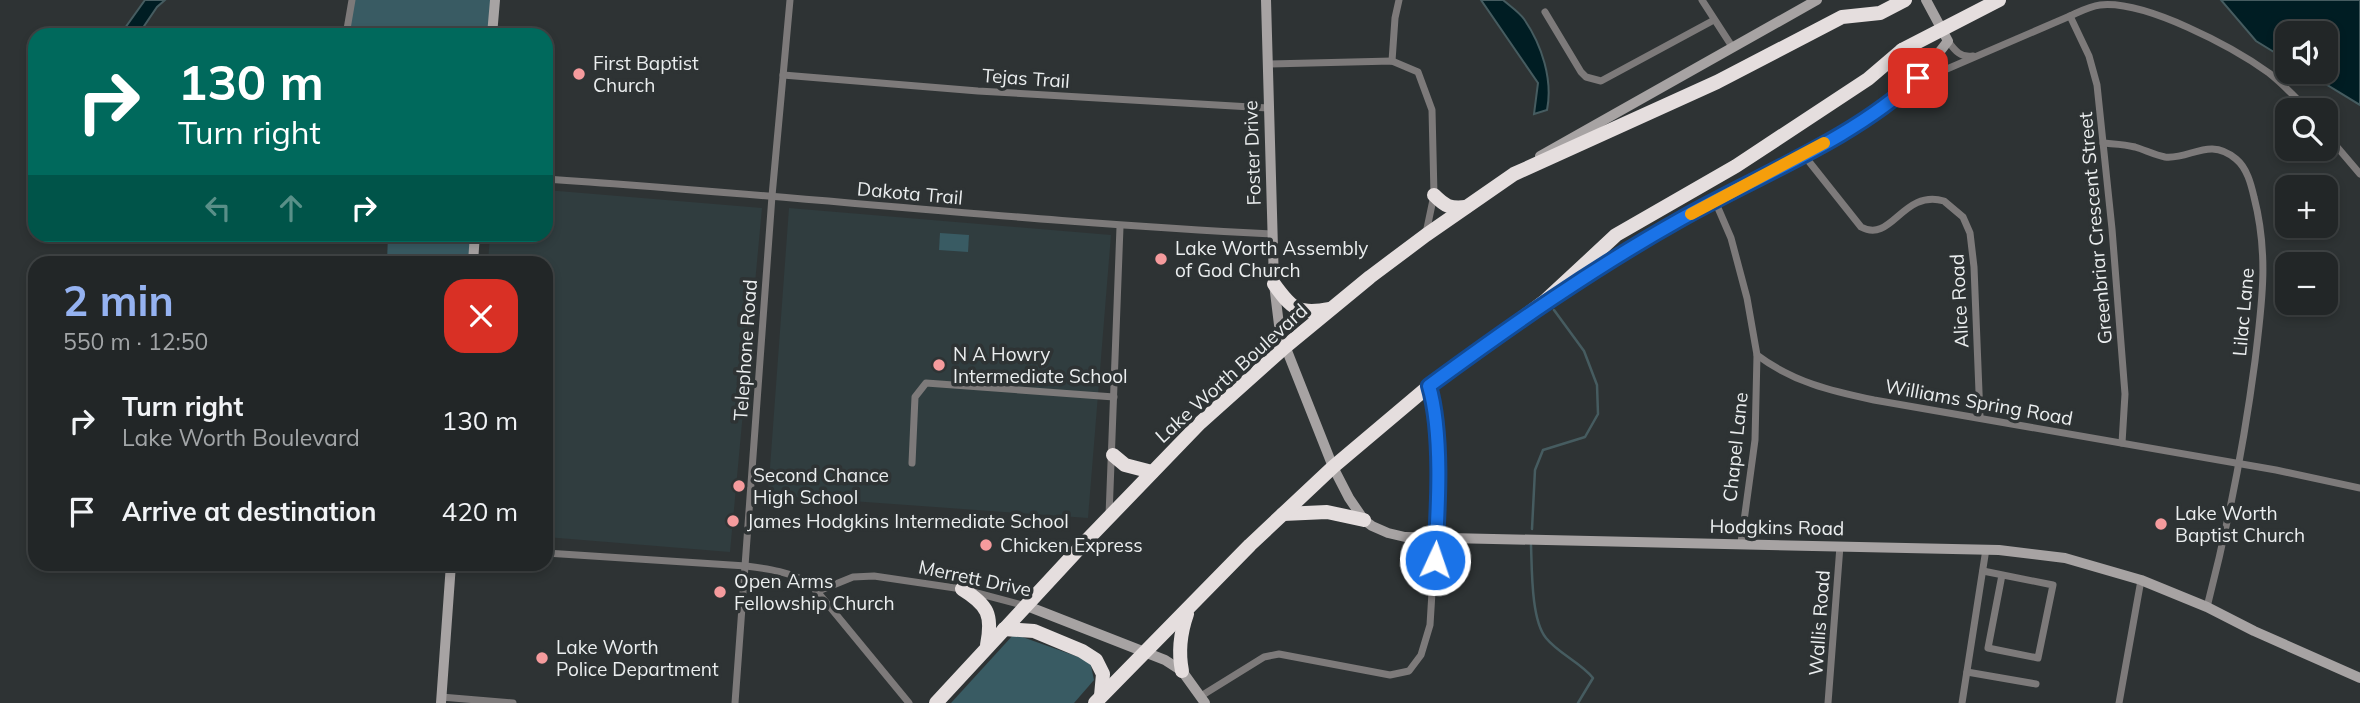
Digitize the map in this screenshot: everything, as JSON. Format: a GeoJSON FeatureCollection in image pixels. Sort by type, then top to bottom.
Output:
{"type":"FeatureCollection","features":[{"type":"Feature","properties":{"kind":"highway"},"geometry":{"type":"LineString","coordinates":[[1514,174],[1717,82],[1842,17],[1880,13],[1905,0]]}},
{"type":"Feature","properties":{"kind":"highway"},"geometry":{"type":"LineString","coordinates":[[1098,700],[1333,467],[1429,386],[1545,301],[1616,234],[1736,166],[1868,79],[1902,50],[1999,0]]}},
{"type":"Feature","properties":{"kind":"highway","name":"Lake Worth Boulevard"},"geometry":{"type":"LineString","coordinates":[[936,703],[1200,423],[1284,347],[1331,309],[1426,235],[1514,174]]}},
{"type":"Feature","properties":{"kind":"highway"},"geometry":{"type":"LineString","coordinates":[[1434,195],[1452,208],[1466,207]]}},
{"type":"Feature","properties":{"kind":"highway"},"geometry":{"type":"LineString","coordinates":[[1274,284],[1294,309],[1314,312],[1331,309]]}},
{"type":"Feature","properties":{"kind":"highway"},"geometry":{"type":"LineString","coordinates":[[1113,455],[1125,465],[1152,472]]}},
{"type":"Feature","properties":{"kind":"highway"},"geometry":{"type":"LineString","coordinates":[[1283,514],[1327,512],[1364,520]]}},
{"type":"Feature","properties":{"kind":"highway"},"geometry":{"type":"LineString","coordinates":[[962,589],[977,598],[990,619],[986,647]]}},
{"type":"Feature","properties":{"kind":"highway"},"geometry":{"type":"LineString","coordinates":[[1182,671],[1180,641],[1190,608]]}},
{"type":"Feature","properties":{"kind":"highway"},"geometry":{"type":"LineString","coordinates":[[1004,629],[1034,631],[1082,651],[1096,660],[1103,674],[1098,700]]}},
{"type":"Feature","properties":{"kind":"street"},"geometry":{"type":"LineString","coordinates":[[347,28],[352,0]]}},
{"type":"Feature","properties":{"kind":"street"},"geometry":{"type":"LineString","coordinates":[[493,28],[495,0]]}},
{"type":"Feature","properties":{"kind":"street","name":"Telephone Road"},"geometry":{"type":"LineString","coordinates":[[735,703],[772,196],[790,0]]}},
{"type":"Feature","properties":{"kind":"street","name":"Foster Drive"},"geometry":{"type":"LineString","coordinates":[[1266,0],[1274,284],[1284,347]]}},
{"type":"Feature","properties":{"kind":"street"},"geometry":{"type":"LineString","coordinates":[[1392,61],[1399,0]]}},
{"type":"Feature","properties":{"kind":"street"},"geometry":{"type":"LineString","coordinates":[[1702,0],[1733,48]]}},
{"type":"Feature","properties":{"kind":"street","name":"Lake Worth Boulevard"},"geometry":{"type":"LineString","coordinates":[[1514,174],[1588,128],[1817,0]]}},
{"type":"Feature","properties":{"kind":"street"},"geometry":{"type":"LineString","coordinates":[[1926,0],[1948,41],[1962,56],[1981,54]]}},
{"type":"Feature","properties":{"kind":"street"},"geometry":{"type":"LineString","coordinates":[[1545,301],[1620,254],[1861,122],[1900,94],[1933,75],[2092,7],[2108,5],[2146,11],[2171,20],[2251,61],[2284,85],[2296,98]]}},
{"type":"Feature","properties":{"kind":"street"},"geometry":{"type":"LineString","coordinates":[[1545,12],[1581,72],[1586,77],[1601,81],[1714,20]]}},
{"type":"Feature","properties":{"kind":"street","name":"Greenbriar Crescent Street"},"geometry":{"type":"LineString","coordinates":[[2070,16],[2086,47],[2096,75],[2125,394],[2122,443]]}},
{"type":"Feature","properties":{"kind":"street"},"geometry":{"type":"LineString","coordinates":[[1900,94],[1927,68],[1948,41]]}},
{"type":"Feature","properties":{"kind":"street"},"geometry":{"type":"LineString","coordinates":[[1268,64],[1392,61],[1418,72],[1430,101],[1434,195],[1426,235]]}},
{"type":"Feature","properties":{"kind":"street","name":"Tejas Trail"},"geometry":{"type":"LineString","coordinates":[[783,75],[978,91],[1268,108]]}},
{"type":"Feature","properties":{"kind":"street","name":"Lilac Lane"},"geometry":{"type":"LineString","coordinates":[[2103,143],[2132,146],[2166,157],[2202,149],[2221,151],[2235,158],[2249,179],[2262,227],[2264,266],[2240,465],[2207,607]]}},
{"type":"Feature","properties":{"kind":"street"},"geometry":{"type":"LineString","coordinates":[[2338,148],[2360,174]]}},
{"type":"Feature","properties":{"kind":"street","name":"Alice Road"},"geometry":{"type":"LineString","coordinates":[[1803,154],[1861,227],[1867,230],[1886,227],[1901,212],[1920,200],[1944,201],[1963,217],[1970,233],[1974,267],[1980,417]]}},
{"type":"Feature","properties":{"kind":"street","name":"Dakota Trail"},"geometry":{"type":"LineString","coordinates":[[553,180],[1120,226],[1272,234]]}},
{"type":"Feature","properties":{"kind":"street"},"geometry":{"type":"LineString","coordinates":[[1715,201],[1731,238],[1747,298],[1757,355]]}},
{"type":"Feature","properties":{"kind":"street"},"geometry":{"type":"LineString","coordinates":[[1109,517],[1120,226]]}},
{"type":"Feature","properties":{"kind":"street"},"geometry":{"type":"LineString","coordinates":[[1284,347],[1333,467],[1364,520]]}},
{"type":"Feature","properties":{"kind":"street","name":"Williams Spring Road"},"geometry":{"type":"LineString","coordinates":[[1757,355],[1784,373],[1825,389],[2276,470],[2360,488]]}},
{"type":"Feature","properties":{"kind":"street","name":"Chapel Lane"},"geometry":{"type":"LineString","coordinates":[[1741,543],[1756,428],[1757,355]]}},
{"type":"Feature","properties":{"kind":"street"},"geometry":{"type":"LineString","coordinates":[[912,463],[915,397],[926,383],[1114,397]]}},
{"type":"Feature","properties":{"kind":"street"},"geometry":{"type":"LineString","coordinates":[[1182,671],[1203,700],[1264,657],[1279,654],[1390,675],[1409,671],[1421,655],[1430,625],[1438,494],[1435,405],[1429,386]]}},
{"type":"Feature","properties":{"kind":"street","name":"Hodgkins Road"},"geometry":{"type":"LineString","coordinates":[[1364,520],[1388,533],[1436,539],[1986,549],[2065,558],[2141,580],[2207,607],[2360,678]]}},
{"type":"Feature","properties":{"kind":"street","name":"Wallis Road"},"geometry":{"type":"LineString","coordinates":[[1828,703],[1840,546]]}},
{"type":"Feature","properties":{"kind":"street"},"geometry":{"type":"LineString","coordinates":[[1962,703],[1986,549]]}},
{"type":"Feature","properties":{"kind":"street"},"geometry":{"type":"LineString","coordinates":[[553,553],[746,566],[771,569],[798,577],[811,584],[909,703]]}},
{"type":"Feature","properties":{"kind":"street"},"geometry":{"type":"LineString","coordinates":[[450,571],[441,700],[513,703]]}},
{"type":"Feature","properties":{"kind":"street"},"geometry":{"type":"LineString","coordinates":[[1983,571],[2053,585],[2038,658],[1988,648],[2002,575]]}},
{"type":"Feature","properties":{"kind":"street","name":"Merrett Drive"},"geometry":{"type":"LineString","coordinates":[[816,592],[845,579],[861,576],[962,589],[1027,606],[1147,652],[1182,671]]}},
{"type":"Feature","properties":{"kind":"street"},"geometry":{"type":"LineString","coordinates":[[2119,703],[2141,580]]}},
{"type":"Feature","properties":{"kind":"street"},"geometry":{"type":"LineString","coordinates":[[1967,672],[2036,684]]}},
{"type":"Feature","properties":{"kind":"shaded area"},"geometry":{"type":"Polygon","coordinates":[[[145,0],[165,0],[143,28],[125,28],[145,0]]]}},
{"type":"Feature","properties":{"kind":"shaded area"},"geometry":{"type":"Polygon","coordinates":[[[352,0],[495,0],[493,28],[347,28],[352,0]]]}},
{"type":"Feature","properties":{"kind":"shaded area"},"geometry":{"type":"Polygon","coordinates":[[[1481,0],[1503,0],[1522,16],[1530,29],[1545,63],[1547,110],[1534,114],[1538,83],[1481,0]]]}},
{"type":"Feature","properties":{"kind":"shaded area"},"geometry":{"type":"Polygon","coordinates":[[[2221,0],[2360,0],[2360,105],[2326,84],[2338,84],[2338,21],[2275,21],[2275,53],[2256,41],[2221,0]]]}},
{"type":"Feature","properties":{"kind":"shaded area"},"geometry":{"type":"Polygon","coordinates":[[[553,191],[762,208],[730,552],[553,538],[553,256],[488,256],[489,242],[553,242],[553,191]]]}},
{"type":"Feature","properties":{"kind":"shaded area","name":"N A Howry Intermediate School"},"geometry":{"type":"Polygon","coordinates":[[[789,208],[1111,235],[1088,518],[768,495],[789,208]]]}},
{"type":"Feature","properties":{"kind":"shaded area"},"geometry":{"type":"Polygon","coordinates":[[[940,233],[969,235],[968,252],[939,250],[940,233]]]}},
{"type":"Feature","properties":{"kind":"shaded area"},"geometry":{"type":"Polygon","coordinates":[[[388,242],[475,242],[474,256],[387,256],[388,242]]]}},
{"type":"Feature","properties":{"kind":"shaded area"},"geometry":{"type":"Polygon","coordinates":[[[1014,634],[1090,661],[1094,680],[1074,703],[951,703],[1014,634]]]}},
{"type":"Feature","properties":{"kind":"waterway"},"geometry":{"type":"LineString","coordinates":[[1532,529],[1535,470],[1543,450],[1585,437],[1598,414],[1597,385],[1584,351],[1554,310]]}},
{"type":"Feature","properties":{"kind":"waterway"},"geometry":{"type":"LineString","coordinates":[[1531,545],[1533,594],[1541,630],[1551,644],[1593,678],[1578,703]]}},
{"type":"Feature","properties":{"kind":"slow traffic"},"geometry":{"type":"LineString","coordinates":[[1691,214],[1824,143]]}},
{"type":"Feature","properties":{"kind":"place","name":"First Baptist Church"},"geometry":{"type":"Point","coordinates":[579,74]}},
{"type":"Feature","properties":{"kind":"place","name":"Lake Worth Assembly of God Church"},"geometry":{"type":"Point","coordinates":[1161,259]}},
{"type":"Feature","properties":{"kind":"place","name":"N A Howry Intermediate School"},"geometry":{"type":"Point","coordinates":[939,365]}},
{"type":"Feature","properties":{"kind":"place","name":"Second Chance High School"},"geometry":{"type":"Point","coordinates":[739,486]}},
{"type":"Feature","properties":{"kind":"place","name":"James Hodgkins Intermediate School"},"geometry":{"type":"Point","coordinates":[733,521]}},
{"type":"Feature","properties":{"kind":"place","name":"Lake Worth Baptist Church"},"geometry":{"type":"Point","coordinates":[2161,524]}},
{"type":"Feature","properties":{"kind":"place","name":"Chicken Express"},"geometry":{"type":"Point","coordinates":[986,545]}},
{"type":"Feature","properties":{"kind":"place","name":"Open Arms Fellowship Church"},"geometry":{"type":"Point","coordinates":[720,592]}},
{"type":"Feature","properties":{"kind":"place","name":"Lake Worth Police Department"},"geometry":{"type":"Point","coordinates":[542,658]}},
{"type":"Feature","properties":{"kind":"route"},"geometry":{"type":"LineString","coordinates":[[1435,560],[1438,494],[1435,405],[1429,386],[1545,301],[1683,218],[1838,136],[1890,103],[1918,78]]}}]}
